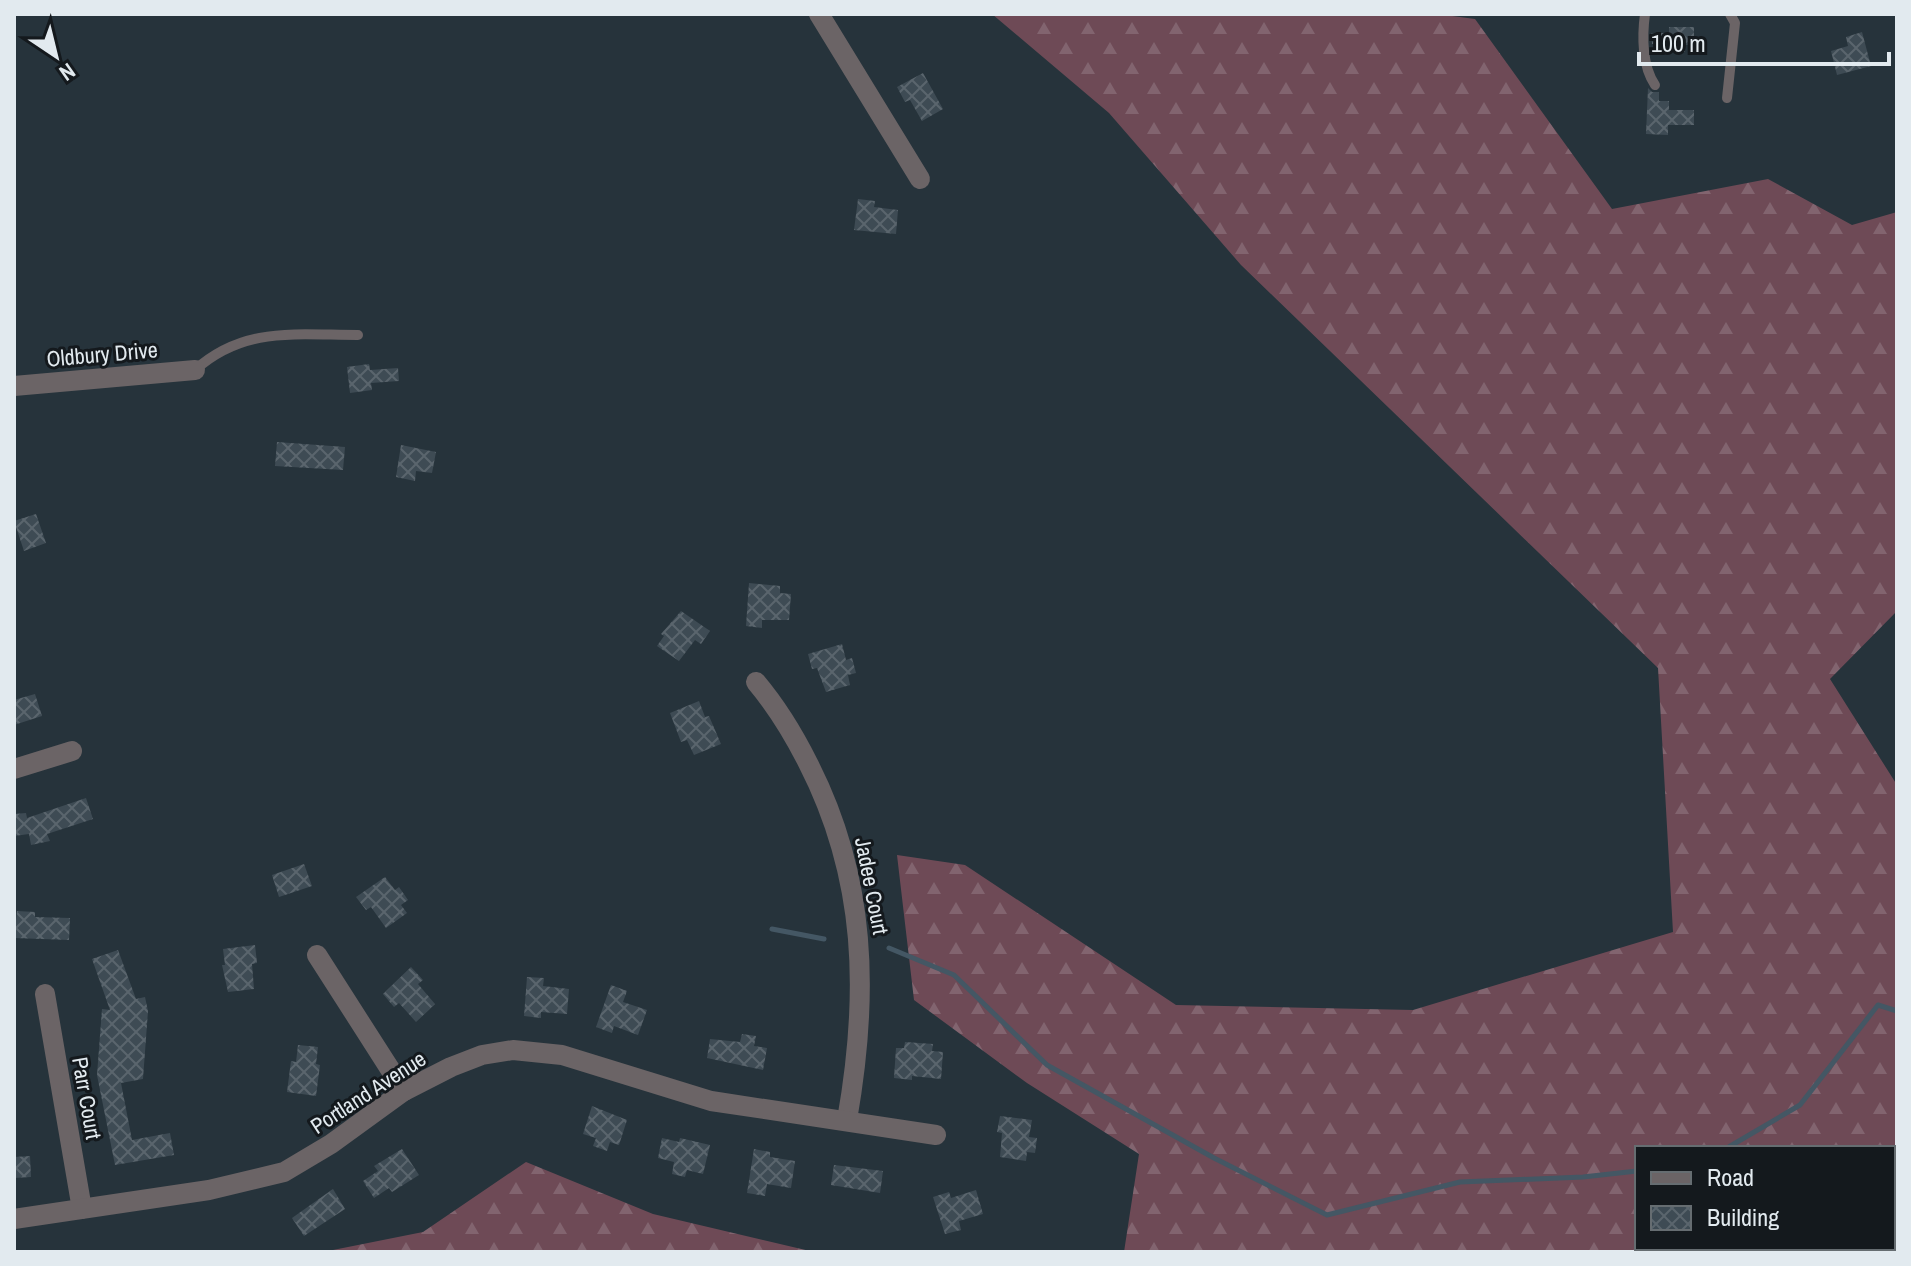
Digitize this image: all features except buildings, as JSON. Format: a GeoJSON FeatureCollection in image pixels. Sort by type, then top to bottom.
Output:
{"type":"FeatureCollection","features":[{"type":"Feature","properties":{"kind":"street"},"geometry":{"type":"LineString","coordinates":[[819,14],[920,179]]}},
{"type":"Feature","properties":{"kind":"street","name":"Oldbury Drive"},"geometry":{"type":"LineString","coordinates":[[14,386],[195,370]]}},
{"type":"Feature","properties":{"kind":"street","name":"Jadee Court"},"geometry":{"type":"LineString","coordinates":[[756,682],[779,709],[816,779],[833,817],[849,875],[858,921],[861,998],[847,1120]]}},
{"type":"Feature","properties":{"kind":"street"},"geometry":{"type":"LineString","coordinates":[[14,769],[72,751]]}},
{"type":"Feature","properties":{"kind":"street"},"geometry":{"type":"LineString","coordinates":[[317,955],[404,1091]]}},
{"type":"Feature","properties":{"kind":"street","name":"Parr Court"},"geometry":{"type":"LineString","coordinates":[[45,994],[82,1209]]}},
{"type":"Feature","properties":{"kind":"street","name":"Portland Avenue"},"geometry":{"type":"LineString","coordinates":[[14,1219],[236,1185],[284,1172],[331,1144],[404,1091],[451,1067],[482,1055],[531,1050],[598,1064],[711,1101],[936,1135]]}},
{"type":"Feature","properties":{"kind":"lane"},"geometry":{"type":"LineString","coordinates":[[1645,14],[1645,57],[1655,85]]}},
{"type":"Feature","properties":{"kind":"lane"},"geometry":{"type":"LineString","coordinates":[[1727,98],[1735,23],[1730,14]]}},
{"type":"Feature","properties":{"kind":"lane"},"geometry":{"type":"LineString","coordinates":[[195,370],[213,353],[246,339],[284,335],[358,335]]}},
{"type":"Feature","properties":{"kind":"green space"},"geometry":{"type":"Polygon","coordinates":[[[992,14],[1437,14],[1475,19],[1612,209],[1768,179],[1852,225],[1897,212],[1897,611],[1830,679],[1897,785],[1897,1252],[1124,1252],[1139,1154],[1027,1083],[914,1000],[897,855],[965,865],[1176,1005],[1413,1010],[1673,932],[1658,668],[1241,265],[1109,113],[992,14]]]}},
{"type":"Feature","properties":{"kind":"green space"},"geometry":{"type":"Polygon","coordinates":[[[526,1162],[653,1214],[814,1252],[323,1252],[423,1232],[526,1162]]]}},
{"type":"Feature","properties":{"kind":"waterway"},"geometry":{"type":"LineString","coordinates":[[772,929],[824,939]]}},
{"type":"Feature","properties":{"kind":"waterway"},"geometry":{"type":"LineString","coordinates":[[889,948],[954,975],[1047,1065],[1214,1158],[1327,1215],[1460,1182],[1583,1177],[1635,1171]]}},
{"type":"Feature","properties":{"kind":"waterway"},"geometry":{"type":"LineString","coordinates":[[1730,1146],[1800,1105],[1878,1005],[1897,1011]]}}]}
